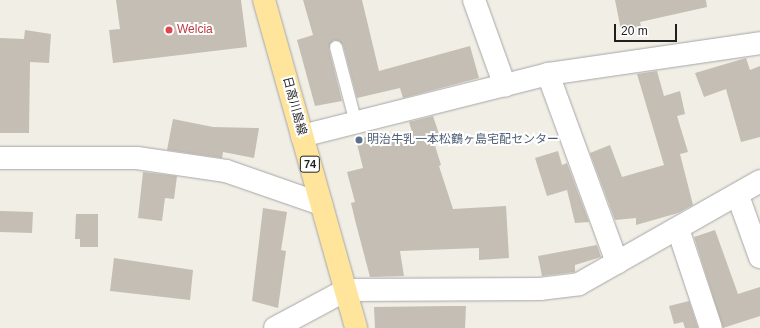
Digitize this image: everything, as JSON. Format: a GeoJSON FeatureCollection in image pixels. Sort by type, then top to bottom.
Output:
{"type":"FeatureCollection","features":[{"type":"Feature","properties":{"kind":"main road","name":"日高川島線"},"geometry":{"type":"LineString","coordinates":[[264,0],[356,328]]}},
{"type":"Feature","properties":{"kind":"street"},"geometry":{"type":"LineString","coordinates":[[474,0],[505,86]]}},
{"type":"Feature","properties":{"kind":"street"},"geometry":{"type":"LineString","coordinates":[[302,136],[548,74],[760,43]]}},
{"type":"Feature","properties":{"kind":"street"},"geometry":{"type":"LineString","coordinates":[[548,74],[617,263]]}},
{"type":"Feature","properties":{"kind":"street"},"geometry":{"type":"LineString","coordinates":[[0,158],[136,158],[226,171],[321,204]]}},
{"type":"Feature","properties":{"kind":"street"},"geometry":{"type":"LineString","coordinates":[[275,328],[346,290],[540,289],[579,284],[738,196],[760,181]]}},
{"type":"Feature","properties":{"kind":"street"},"geometry":{"type":"LineString","coordinates":[[738,196],[760,257]]}},
{"type":"Feature","properties":{"kind":"street"},"geometry":{"type":"LineString","coordinates":[[678,230],[711,328]]}},
{"type":"Feature","properties":{"kind":"lane"},"geometry":{"type":"LineString","coordinates":[[336,47],[356,123]]}},
{"type":"Feature","properties":{"kind":"building"},"geometry":{"type":"Polygon","coordinates":[[[116,0],[241,0],[247,47],[113,63],[109,30],[120,29],[116,0]]]}},
{"type":"Feature","properties":{"kind":"building"},"geometry":{"type":"Polygon","coordinates":[[[303,0],[362,0],[379,71],[470,46],[479,78],[403,98],[400,88],[357,98],[343,45],[334,40],[329,49],[342,101],[315,106],[297,40],[313,35],[303,0]]]}},
{"type":"Feature","properties":{"kind":"building"},"geometry":{"type":"Polygon","coordinates":[[[615,0],[706,0],[707,7],[640,22],[641,26],[621,30],[615,0]]]}},
{"type":"Feature","properties":{"kind":"building"},"geometry":{"type":"Polygon","coordinates":[[[25,30],[51,34],[49,63],[30,62],[29,133],[0,133],[0,38],[24,39],[25,30]]]}},
{"type":"Feature","properties":{"kind":"building"},"geometry":{"type":"Polygon","coordinates":[[[746,58],[750,70],[760,66],[760,137],[741,142],[726,89],[704,97],[695,73],[746,58]]]}},
{"type":"Feature","properties":{"kind":"building"},"geometry":{"type":"Polygon","coordinates":[[[657,71],[664,96],[680,91],[685,114],[677,116],[688,152],[680,154],[693,205],[678,213],[636,225],[636,218],[615,220],[590,153],[610,145],[622,177],[664,165],[637,74],[657,71]]]}},
{"type":"Feature","properties":{"kind":"building"},"geometry":{"type":"Polygon","coordinates":[[[433,116],[440,137],[433,139],[441,165],[439,166],[453,209],[506,206],[509,258],[479,260],[479,248],[400,251],[404,276],[370,277],[351,203],[355,202],[347,172],[363,168],[356,140],[373,135],[376,145],[413,135],[409,122],[433,116]]]}},
{"type":"Feature","properties":{"kind":"building"},"geometry":{"type":"Polygon","coordinates":[[[173,119],[213,127],[259,128],[254,158],[223,152],[222,158],[167,150],[173,119]]]}},
{"type":"Feature","properties":{"kind":"building"},"geometry":{"type":"Polygon","coordinates":[[[558,151],[562,165],[567,163],[589,222],[575,223],[567,190],[547,196],[535,158],[558,151]]]}},
{"type":"Feature","properties":{"kind":"building"},"geometry":{"type":"Polygon","coordinates":[[[143,172],[177,176],[174,199],[165,198],[162,221],[138,218],[143,172]]]}},
{"type":"Feature","properties":{"kind":"building"},"geometry":{"type":"Polygon","coordinates":[[[263,208],[287,212],[281,250],[286,251],[278,308],[252,301],[263,208]]]}},
{"type":"Feature","properties":{"kind":"building"},"geometry":{"type":"Polygon","coordinates":[[[0,211],[33,212],[32,233],[0,232],[0,211]]]}},
{"type":"Feature","properties":{"kind":"building"},"geometry":{"type":"Polygon","coordinates":[[[76,214],[98,214],[98,247],[80,247],[80,239],[75,239],[76,214]]]}},
{"type":"Feature","properties":{"kind":"building"},"geometry":{"type":"Polygon","coordinates":[[[715,230],[738,294],[760,287],[760,316],[723,328],[694,237],[715,230]]]}},
{"type":"Feature","properties":{"kind":"building"},"geometry":{"type":"Polygon","coordinates":[[[597,245],[601,257],[575,265],[575,272],[542,276],[538,256],[597,245]]]}},
{"type":"Feature","properties":{"kind":"building"},"geometry":{"type":"Polygon","coordinates":[[[114,258],[193,270],[190,300],[110,291],[114,258]]]}},
{"type":"Feature","properties":{"kind":"building"},"geometry":{"type":"Polygon","coordinates":[[[689,301],[698,328],[685,328],[683,322],[674,324],[669,306],[689,301]]]}},
{"type":"Feature","properties":{"kind":"building"},"geometry":{"type":"Polygon","coordinates":[[[466,306],[465,328],[375,328],[374,307],[466,306]]]}},
{"type":"Feature","properties":{"kind":"place","name":"Welcia"},"geometry":{"type":"Point","coordinates":[169,30]}},
{"type":"Feature","properties":{"kind":"place","name":"明治牛乳一本松鶴ヶ島宅配センター"},"geometry":{"type":"Point","coordinates":[359,140]}}]}
